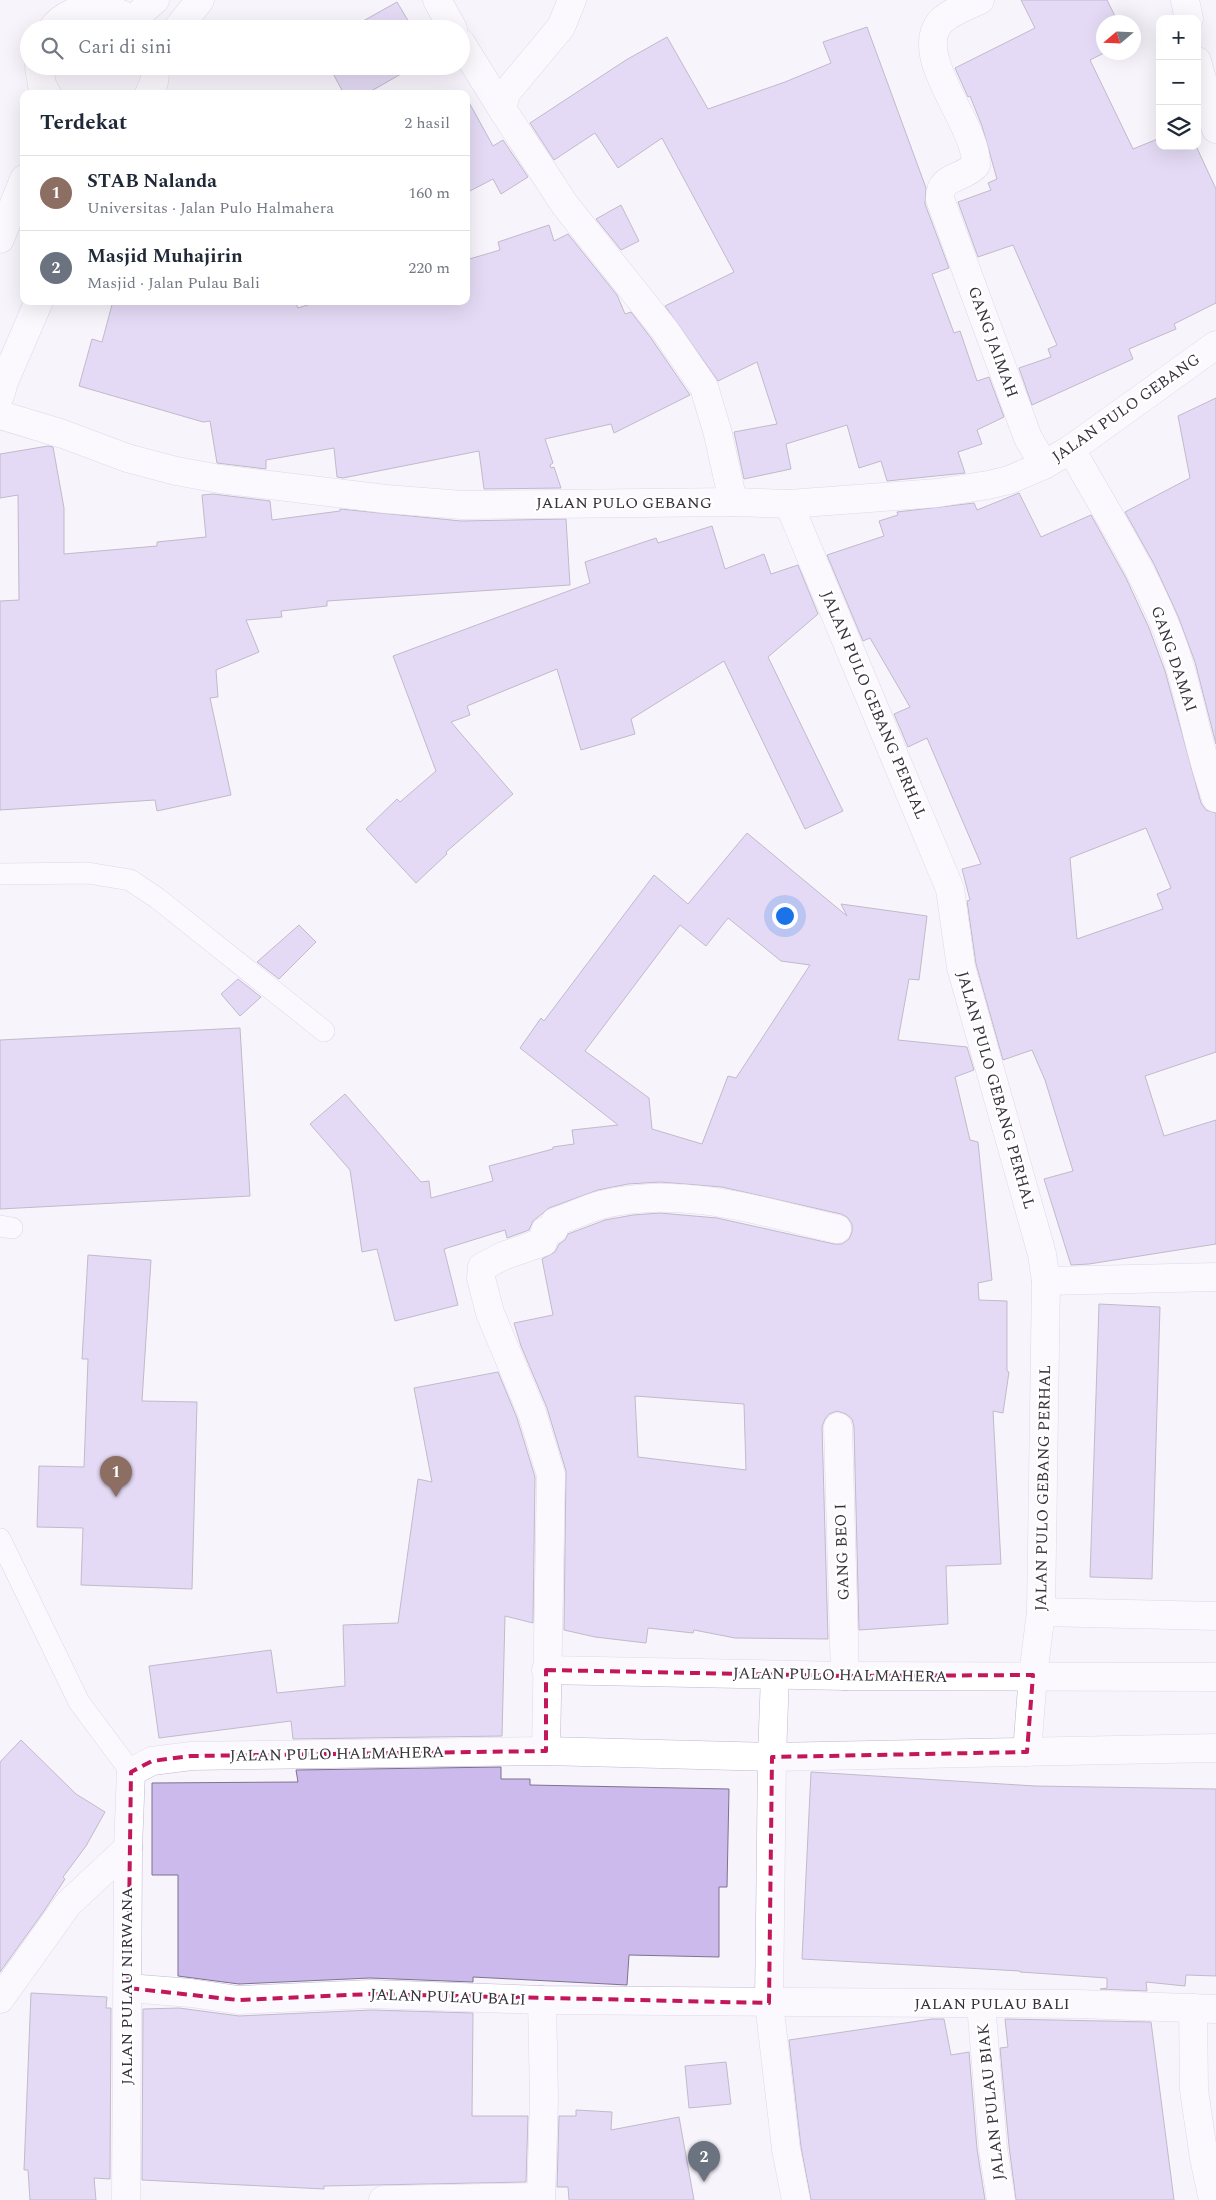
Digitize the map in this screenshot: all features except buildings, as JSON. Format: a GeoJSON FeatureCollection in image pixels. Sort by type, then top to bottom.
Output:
{"type":"FeatureCollection","features":[{"type":"Feature","properties":{"kind":"street"},"geometry":{"type":"LineString","coordinates":[[140,20],[155,0]]}},
{"type":"Feature","properties":{"kind":"street"},"geometry":{"type":"LineString","coordinates":[[184,20],[200,0]]}},
{"type":"Feature","properties":{"kind":"street"},"geometry":{"type":"LineString","coordinates":[[437,0],[448,20]]}},
{"type":"Feature","properties":{"kind":"street"},"geometry":{"type":"LineString","coordinates":[[504,112],[503,104],[506,93],[561,27],[572,0]]}},
{"type":"Feature","properties":{"kind":"street","name":"GANG JAIMAH"},"geometry":{"type":"LineString","coordinates":[[980,0],[960,9],[938,24],[934,35],[934,57],[946,88],[971,138],[976,156],[976,165],[970,171],[943,184],[940,189],[945,217],[981,306],[1028,438],[1044,465]]}},
{"type":"Feature","properties":{"kind":"street"},"geometry":{"type":"LineString","coordinates":[[1185,0],[1188,15]]}},
{"type":"Feature","properties":{"kind":"street"},"geometry":{"type":"LineString","coordinates":[[64,14],[93,7],[114,9],[131,20]]}},
{"type":"Feature","properties":{"kind":"street"},"geometry":{"type":"LineString","coordinates":[[470,57],[565,205],[664,329],[704,387],[718,434],[733,502]]}},
{"type":"Feature","properties":{"kind":"street"},"geometry":{"type":"LineString","coordinates":[[40,75],[45,90]]}},
{"type":"Feature","properties":{"kind":"street"},"geometry":{"type":"LineString","coordinates":[[150,90],[155,75]]}},
{"type":"Feature","properties":{"kind":"street"},"geometry":{"type":"LineString","coordinates":[[1201,75],[1216,129]]}},
{"type":"Feature","properties":{"kind":"street"},"geometry":{"type":"LineString","coordinates":[[0,240],[20,189]]}},
{"type":"Feature","properties":{"kind":"street"},"geometry":{"type":"LineString","coordinates":[[0,396],[4,382],[37,305]]}},
{"type":"Feature","properties":{"kind":"street","name":"JALAN PULO GEBANG"},"geometry":{"type":"LineString","coordinates":[[0,415],[62,434],[127,458],[176,471],[316,490],[462,505],[733,502],[790,504],[937,493],[988,485],[1044,465],[1071,449],[1216,345]]}},
{"type":"Feature","properties":{"kind":"street","name":"GANG DAMAI"},"geometry":{"type":"LineString","coordinates":[[1071,449],[1137,563],[1159,609],[1174,649],[1216,798]]}},
{"type":"Feature","properties":{"kind":"street","name":"JALAN PULO GEBANG PERHAL"},"geometry":{"type":"LineString","coordinates":[[790,504],[950,889],[961,967],[1042,1254],[1046,1281],[1042,1612],[1033,1675],[1026,1752]]}},
{"type":"Feature","properties":{"kind":"street"},"geometry":{"type":"LineString","coordinates":[[546,1752],[551,1475],[532,1413],[490,1313],[481,1278],[482,1267],[503,1256],[542,1242],[545,1231],[554,1229],[555,1222],[602,1205],[669,1197],[728,1203],[837,1229]]}},
{"type":"Feature","properties":{"kind":"street"},"geometry":{"type":"LineString","coordinates":[[1046,1281],[1216,1276]]}},
{"type":"Feature","properties":{"kind":"street","name":"GANG BEO I"},"geometry":{"type":"LineString","coordinates":[[838,1427],[845,1676]]}},
{"type":"Feature","properties":{"kind":"street"},"geometry":{"type":"LineString","coordinates":[[1042,1612],[1216,1616]]}},
{"type":"Feature","properties":{"kind":"street","name":"JALAN PULO HALMAHERA"},"geometry":{"type":"LineString","coordinates":[[546,1670],[845,1676],[1033,1675],[1216,1677]]}},
{"type":"Feature","properties":{"kind":"street"},"geometry":{"type":"LineString","coordinates":[[775,1674],[769,2004],[786,2149],[796,2200]]}},
{"type":"Feature","properties":{"kind":"street","name":"JALAN PULO HALMAHERA"},"geometry":{"type":"LineString","coordinates":[[131,1772],[152,1761],[191,1756],[546,1752],[772,1757],[1216,1748]]}},
{"type":"Feature","properties":{"kind":"street","name":"JALAN PULAU NIRWANA"},"geometry":{"type":"LineString","coordinates":[[126,2200],[128,1848],[131,1772]]}},
{"type":"Feature","properties":{"kind":"street"},"geometry":{"type":"LineString","coordinates":[[0,1999],[68,1904],[128,1848]]}},
{"type":"Feature","properties":{"kind":"street","name":"JALAN PULAU BALI"},"geometry":{"type":"LineString","coordinates":[[128,1988],[191,1992],[238,2000],[371,1994],[542,2000],[769,2004],[1079,2004],[1204,2008]]}},
{"type":"Feature","properties":{"kind":"street"},"geometry":{"type":"LineString","coordinates":[[383,2200],[541,2199],[544,2097],[542,2000]]}},
{"type":"Feature","properties":{"kind":"street","name":"JALAN PULAU BIAK"},"geometry":{"type":"LineString","coordinates":[[982,2004],[993,2148],[1001,2200]]}},
{"type":"Feature","properties":{"kind":"street"},"geometry":{"type":"LineString","coordinates":[[1204,2008],[1194,2090],[1204,2158],[1213,2200]]}},
{"type":"Feature","properties":{"kind":"lane"},"geometry":{"type":"LineString","coordinates":[[0,874],[88,872],[130,880],[157,898],[324,1030]]}},
{"type":"Feature","properties":{"kind":"lane"},"geometry":{"type":"LineString","coordinates":[[0,1539],[80,1702],[131,1772]]}},
{"type":"Feature","properties":{"kind":"highlighted area"},"geometry":{"type":"Polygon","coordinates":[[[546,1670],[845,1676],[1033,1675],[1027,1752],[772,1757],[769,2003],[371,1994],[238,2000],[128,1988],[131,1772],[152,1761],[191,1756],[546,1751],[546,1670]]]}},
{"type":"Feature","properties":{"kind":"place","name":"STAB Nalanda"},"geometry":{"type":"Point","coordinates":[116,1497]}},
{"type":"Feature","properties":{"kind":"place","name":"Masjid Muhajirin"},"geometry":{"type":"Point","coordinates":[704,2182]}}]}
